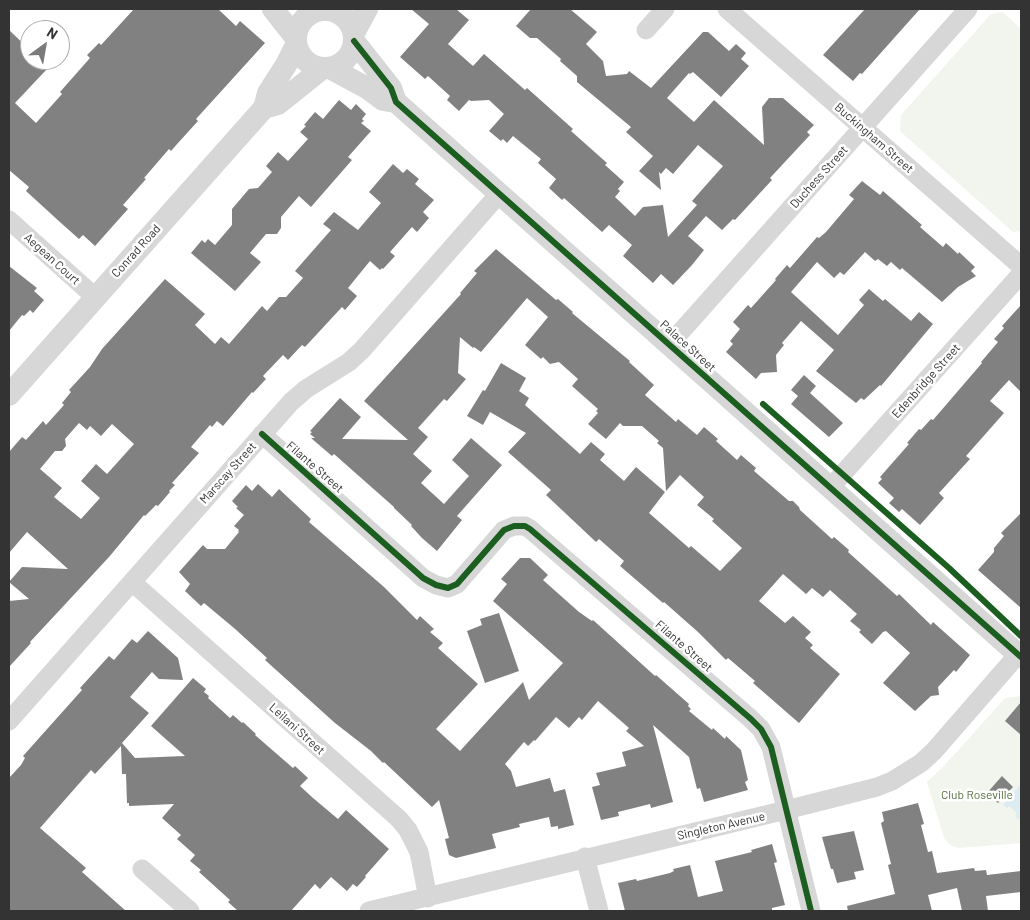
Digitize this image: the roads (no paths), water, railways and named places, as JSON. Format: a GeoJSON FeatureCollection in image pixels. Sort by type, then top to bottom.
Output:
{"type":"FeatureCollection","features":[{"type":"Feature","properties":{"kind":"street"},"geometry":{"type":"LineString","coordinates":[[273,9],[296,41],[303,58],[315,67],[327,68],[344,61],[350,55],[354,37],[367,9]]}},
{"type":"Feature","properties":{"kind":"street"},"geometry":{"type":"LineString","coordinates":[[296,41],[297,29],[306,16],[324,9],[342,15],[351,26],[354,37]]}},
{"type":"Feature","properties":{"kind":"street"},"geometry":{"type":"LineString","coordinates":[[646,30],[665,9]]}},
{"type":"Feature","properties":{"kind":"street","name":"Buckingham Street"},"geometry":{"type":"LineString","coordinates":[[727,9],[1021,266]]}},
{"type":"Feature","properties":{"kind":"street","name":"Duchess Street"},"geometry":{"type":"LineString","coordinates":[[669,345],[968,9]]}},
{"type":"Feature","properties":{"kind":"street","name":"Palace Street"},"geometry":{"type":"LineString","coordinates":[[354,37],[391,88],[396,102],[830,488],[1020,654]]}},
{"type":"Feature","properties":{"kind":"street","name":"Conrad Road"},"geometry":{"type":"LineString","coordinates":[[9,395],[264,108],[268,93],[282,72],[296,41]]}},
{"type":"Feature","properties":{"kind":"street","name":"Conrad Road"},"geometry":{"type":"LineString","coordinates":[[264,108],[278,104],[327,68]]}},
{"type":"Feature","properties":{"kind":"street","name":"Palace Street"},"geometry":{"type":"LineString","coordinates":[[327,68],[367,88],[383,100],[396,102]]}},
{"type":"Feature","properties":{"kind":"street","name":"Marscay Street"},"geometry":{"type":"LineString","coordinates":[[9,721],[262,434],[298,396],[336,371],[362,350],[499,194]]}},
{"type":"Feature","properties":{"kind":"street","name":"Aegean Court"},"geometry":{"type":"LineString","coordinates":[[9,220],[95,297]]}},
{"type":"Feature","properties":{"kind":"street","name":"Edenbridge Street"},"geometry":{"type":"LineString","coordinates":[[830,488],[1021,274]]}},
{"type":"Feature","properties":{"kind":"street","name":"Filante Street"},"geometry":{"type":"LineString","coordinates":[[262,434],[423,578],[449,591],[504,530],[514,526],[525,526],[736,706],[761,730],[771,747],[811,911]]}},
{"type":"Feature","properties":{"kind":"street","name":"Leilani Street"},"geometry":{"type":"LineString","coordinates":[[132,582],[399,819],[408,830],[419,852],[428,898]]}},
{"type":"Feature","properties":{"kind":"street","name":"Singleton Avenue"},"geometry":{"type":"LineString","coordinates":[[369,911],[877,787],[906,774],[934,751],[1020,654]]}},
{"type":"Feature","properties":{"kind":"street"},"geometry":{"type":"LineString","coordinates":[[585,858],[599,911]]}},
{"type":"Feature","properties":{"kind":"street"},"geometry":{"type":"LineString","coordinates":[[142,869],[190,911]]}},
{"type":"Feature","properties":{"kind":"park label","name":"Club Roseville"},"geometry":{"type":"Point","coordinates":[977,795]}}]}
